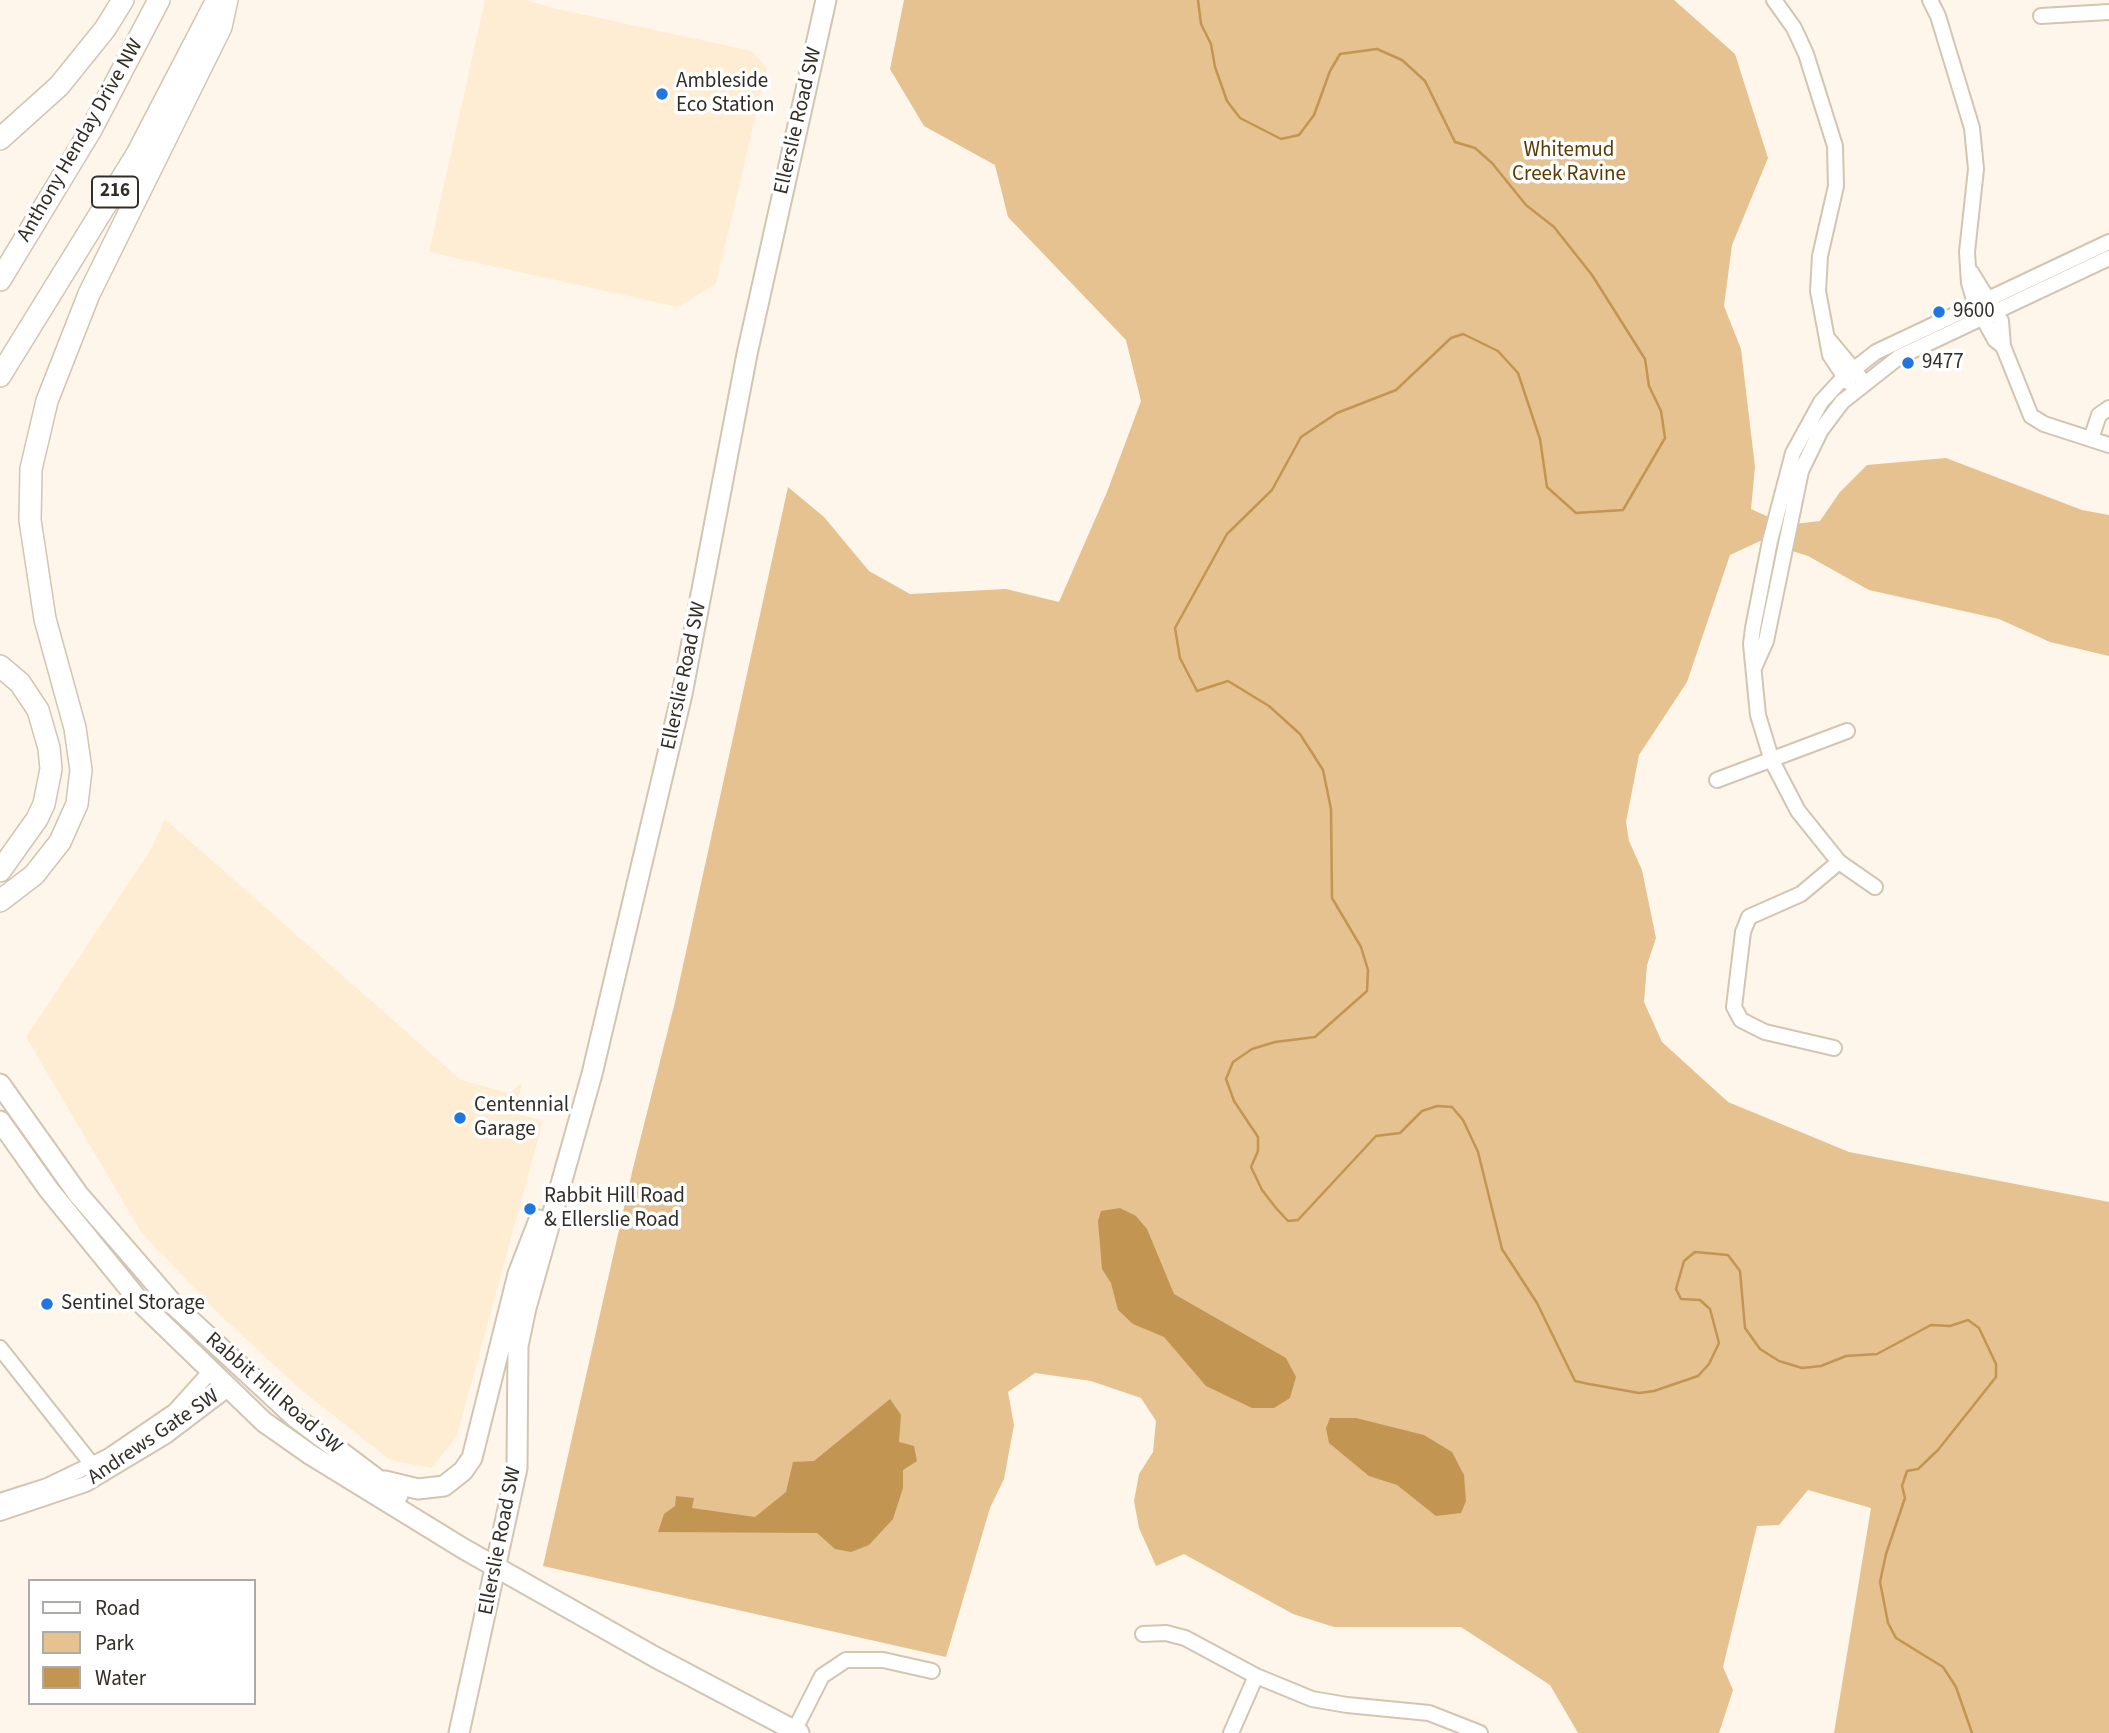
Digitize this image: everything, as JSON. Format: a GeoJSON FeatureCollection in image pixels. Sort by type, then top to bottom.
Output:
{"type":"FeatureCollection","features":[{"type":"Feature","properties":{"kind":"highway"},"geometry":{"type":"LineString","coordinates":[[0,139],[59,86],[123,0]]}},
{"type":"Feature","properties":{"kind":"highway","name":"Anthony Henday Drive NW"},"geometry":{"type":"LineString","coordinates":[[0,280],[92,128],[159,0]]}},
{"type":"Feature","properties":{"kind":"highway","name":"216"},"geometry":{"type":"LineString","coordinates":[[0,376],[137,154],[217,0]]}},
{"type":"Feature","properties":{"kind":"highway"},"geometry":{"type":"LineString","coordinates":[[0,901],[34,875],[60,842],[77,804],[81,770],[75,728],[45,619],[30,520],[31,469],[44,411],[56,371],[89,295],[221,27],[227,0]]}},
{"type":"Feature","properties":{"kind":"highway"},"geometry":{"type":"LineString","coordinates":[[0,666],[20,683],[38,710],[50,748],[51,769],[44,804],[37,819],[2,867]]}},
{"type":"Feature","properties":{"kind":"main road","name":"Ellerslie Road SW"},"geometry":{"type":"LineString","coordinates":[[519,1346],[515,1336],[516,1311],[605,974],[680,658],[742,316],[815,0]]}},
{"type":"Feature","properties":{"kind":"main road","name":"Ellerslie Road SW"},"geometry":{"type":"LineString","coordinates":[[459,1733],[517,1468],[519,1346],[526,1308],[596,1062],[685,682],[747,354],[826,0]]}},
{"type":"Feature","properties":{"kind":"main road","name":"Rabbit Hill Road SW"},"geometry":{"type":"LineString","coordinates":[[0,1084],[49,1156],[122,1247],[229,1359],[318,1436],[425,1514],[464,1549]]}},
{"type":"Feature","properties":{"kind":"main road","name":"Rabbit Hill Road SW"},"geometry":{"type":"LineString","coordinates":[[0,1121],[56,1200],[113,1270],[210,1372],[295,1445],[464,1549],[655,1657],[797,1732]]}},
{"type":"Feature","properties":{"kind":"main road"},"geometry":{"type":"LineString","coordinates":[[371,1476],[408,1488],[428,1490],[452,1480],[472,1458],[518,1274],[539,1219]]}},
{"type":"Feature","properties":{"kind":"main road"},"geometry":{"type":"LineString","coordinates":[[113,1270],[138,1286],[213,1358],[229,1359]]}},
{"type":"Feature","properties":{"kind":"street"},"geometry":{"type":"LineString","coordinates":[[1930,0],[1938,16],[1972,128],[1976,169],[1967,237],[1971,272],[2004,335],[2003,346],[2031,416],[2044,424],[2109,445]]}},
{"type":"Feature","properties":{"kind":"street"},"geometry":{"type":"LineString","coordinates":[[1779,2],[1806,54],[1835,146],[1836,187],[1818,281],[1821,316],[1829,340],[1859,386]]}},
{"type":"Feature","properties":{"kind":"street"},"geometry":{"type":"LineString","coordinates":[[2041,16],[2109,12]]}},
{"type":"Feature","properties":{"kind":"street"},"geometry":{"type":"LineString","coordinates":[[1755,667],[1766,642],[1801,471],[1821,430],[1859,386],[1899,357],[1981,317],[1986,304],[2109,242]]}},
{"type":"Feature","properties":{"kind":"street"},"geometry":{"type":"LineString","coordinates":[[1875,887],[1839,862],[1798,811],[1772,761],[1758,715],[1751,644],[1786,475],[1814,412],[1849,373],[1891,343],[2109,258]]}},
{"type":"Feature","properties":{"kind":"street"},"geometry":{"type":"LineString","coordinates":[[1981,317],[1995,340],[2003,346]]}},
{"type":"Feature","properties":{"kind":"street"},"geometry":{"type":"LineString","coordinates":[[2091,439],[2099,415],[2109,408]]}},
{"type":"Feature","properties":{"kind":"street"},"geometry":{"type":"LineString","coordinates":[[1717,779],[1772,761],[1847,731]]}},
{"type":"Feature","properties":{"kind":"street"},"geometry":{"type":"LineString","coordinates":[[1834,1048],[1765,1032],[1741,1020],[1734,1007],[1743,932],[1749,917],[1801,894],[1839,862]]}},
{"type":"Feature","properties":{"kind":"street"},"geometry":{"type":"LineString","coordinates":[[0,1348],[97,1470]]}},
{"type":"Feature","properties":{"kind":"street","name":"Andrews Gate SW"},"geometry":{"type":"LineString","coordinates":[[0,1513],[50,1499],[97,1470],[175,1411],[210,1372]]}},
{"type":"Feature","properties":{"kind":"street","name":"Andrews Gate SW"},"geometry":{"type":"LineString","coordinates":[[0,1501],[97,1470],[166,1436],[228,1389]]}},
{"type":"Feature","properties":{"kind":"street"},"geometry":{"type":"LineString","coordinates":[[1143,1634],[1166,1633],[1185,1638],[1256,1676],[1312,1699],[1429,1713],[1480,1733]]}},
{"type":"Feature","properties":{"kind":"street"},"geometry":{"type":"LineString","coordinates":[[797,1732],[822,1676],[846,1660],[883,1660],[932,1671]]}},
{"type":"Feature","properties":{"kind":"street"},"geometry":{"type":"LineString","coordinates":[[1231,1733],[1256,1676]]}},
{"type":"Feature","properties":{"kind":"shaded area"},"geometry":{"type":"Polygon","coordinates":[[[485,0],[526,0],[752,51],[767,68],[716,284],[678,307],[429,252],[485,0]]]}},
{"type":"Feature","properties":{"kind":"shaded area","name":"Centennial Garage"},"geometry":{"type":"Polygon","coordinates":[[[165,819],[461,1080],[509,1093],[522,1083],[515,1113],[543,1121],[457,1436],[432,1468],[390,1460],[300,1389],[216,1311],[141,1232],[26,1037],[151,849],[165,819]]]}},
{"type":"Feature","properties":{"kind":"green space","name":"Whitemud Creek Ravine"},"geometry":{"type":"Polygon","coordinates":[[[904,0],[1674,0],[1735,54],[1768,158],[1732,245],[1724,306],[1741,349],[1755,467],[1751,509],[1786,525],[1820,521],[1840,492],[1867,465],[1946,458],[2082,510],[2109,515],[2109,656],[2050,642],[1999,619],[1869,590],[1808,556],[1760,541],[1730,555],[1687,682],[1639,755],[1626,822],[1629,841],[1642,870],[1656,938],[1647,965],[1644,1002],[1662,1042],[1728,1102],[1849,1152],[2109,1202],[2109,1733],[1834,1733],[1871,1508],[1808,1490],[1779,1525],[1757,1526],[1723,1667],[1733,1690],[1719,1733],[1578,1733],[1550,1685],[1461,1627],[1334,1627],[1293,1614],[1184,1554],[1156,1566],[1139,1528],[1134,1501],[1139,1474],[1153,1452],[1156,1421],[1141,1398],[1091,1381],[1035,1373],[1008,1392],[1014,1425],[1004,1479],[990,1508],[946,1657],[543,1566],[633,1168],[675,1002],[788,487],[824,517],[869,571],[910,594],[1006,589],[1059,602],[1107,492],[1141,401],[1126,340],[1008,217],[995,165],[924,126],[890,69],[904,0]]]}},
{"type":"Feature","properties":{"kind":"water"},"geometry":{"type":"Polygon","coordinates":[[[1120,1208],[1136,1216],[1147,1229],[1174,1294],[1286,1358],[1296,1377],[1290,1398],[1274,1408],[1252,1408],[1206,1386],[1164,1337],[1133,1324],[1118,1310],[1111,1283],[1102,1269],[1098,1221],[1101,1211],[1120,1208]]]}},
{"type":"Feature","properties":{"kind":"water"},"geometry":{"type":"Polygon","coordinates":[[[890,1399],[901,1415],[899,1442],[914,1446],[917,1461],[903,1470],[903,1488],[893,1519],[869,1545],[851,1552],[835,1549],[817,1533],[658,1532],[664,1514],[675,1506],[676,1496],[694,1498],[692,1508],[755,1517],[786,1492],[793,1462],[814,1461],[890,1399]]]}},
{"type":"Feature","properties":{"kind":"water"},"geometry":{"type":"Polygon","coordinates":[[[1330,1418],[1356,1418],[1424,1435],[1452,1452],[1464,1475],[1466,1501],[1461,1513],[1436,1516],[1397,1485],[1369,1476],[1329,1443],[1326,1428],[1330,1418]]]}},
{"type":"Feature","properties":{"kind":"waterway"},"geometry":{"type":"LineString","coordinates":[[1198,0],[1201,24],[1211,44],[1215,67],[1227,101],[1240,118],[1281,139],[1299,135],[1314,115],[1330,71],[1340,54],[1377,49],[1402,60],[1425,81],[1455,142],[1475,148],[1492,163],[1526,205],[1554,227],[1592,275],[1645,359],[1649,386],[1661,411],[1665,438],[1623,510],[1576,513],[1547,487],[1540,439],[1518,373],[1498,351],[1463,334],[1451,338],[1396,390],[1337,413],[1301,437],[1272,490],[1227,534],[1175,628],[1180,658],[1197,691],[1228,681],[1269,706],[1300,734],[1323,770],[1331,809],[1332,898],[1361,947],[1368,970],[1367,991],[1315,1037],[1275,1042],[1252,1049],[1233,1062],[1226,1079],[1234,1101],[1258,1137],[1258,1151],[1251,1167],[1262,1190],[1276,1208],[1288,1221],[1298,1220],[1376,1136],[1400,1133],[1422,1111],[1437,1106],[1452,1107],[1463,1120],[1478,1152],[1502,1249],[1537,1303],[1575,1381],[1639,1393],[1654,1391],[1698,1376],[1709,1364],[1719,1343],[1710,1309],[1700,1300],[1681,1299],[1676,1289],[1684,1261],[1695,1252],[1728,1255],[1740,1271],[1745,1328],[1760,1349],[1779,1361],[1802,1368],[1821,1366],[1846,1356],[1877,1354],[1931,1325],[1950,1326],[1968,1320],[1979,1328],[1996,1364],[1996,1377],[1938,1450],[1918,1469],[1907,1471],[1902,1486],[1905,1498],[1886,1554],[1880,1582],[1888,1623],[1896,1638],[1943,1667],[1956,1687],[1972,1733]]}},
{"type":"Feature","properties":{"kind":"place","name":"Ambleside Eco Station"},"geometry":{"type":"Point","coordinates":[662,94]}},
{"type":"Feature","properties":{"kind":"place","name":"9600"},"geometry":{"type":"Point","coordinates":[1939,312]}},
{"type":"Feature","properties":{"kind":"place","name":"9477"},"geometry":{"type":"Point","coordinates":[1908,363]}},
{"type":"Feature","properties":{"kind":"place","name":"Centennial Garage"},"geometry":{"type":"Point","coordinates":[460,1118]}},
{"type":"Feature","properties":{"kind":"place","name":"Rabbit Hill Road & Ellerslie Road"},"geometry":{"type":"Point","coordinates":[530,1209]}},
{"type":"Feature","properties":{"kind":"place","name":"Sentinel Storage"},"geometry":{"type":"Point","coordinates":[47,1304]}}]}
